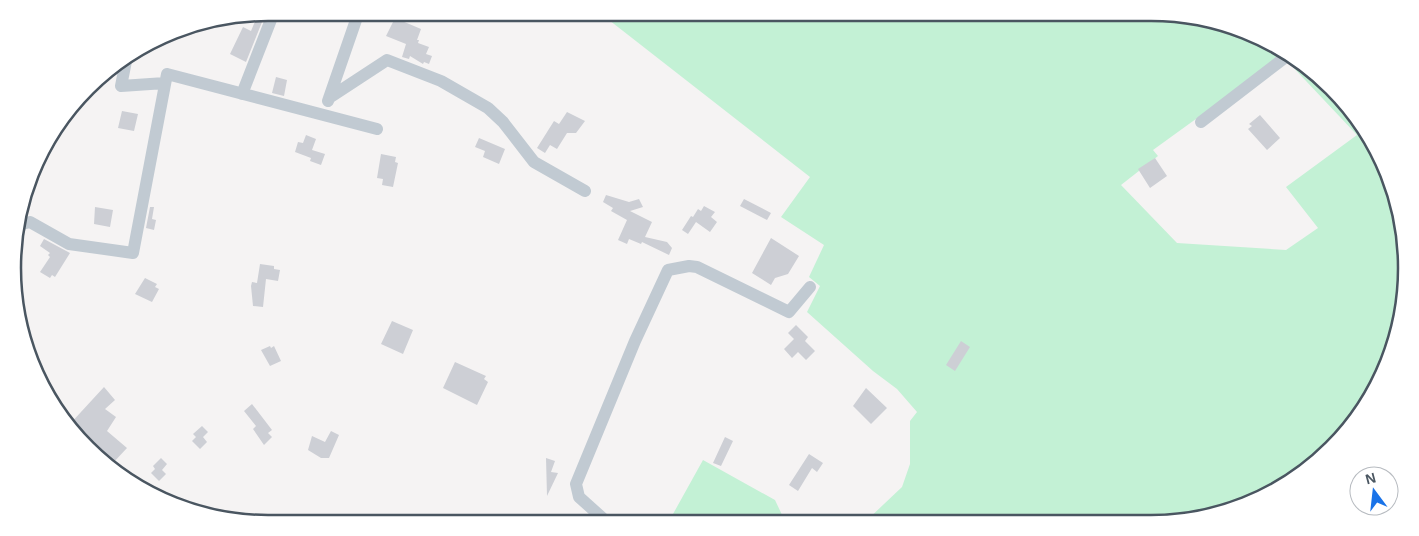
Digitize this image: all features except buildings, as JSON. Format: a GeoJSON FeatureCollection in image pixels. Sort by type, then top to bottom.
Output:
{"type":"FeatureCollection","features":[{"type":"Feature","properties":{"kind":"street"},"geometry":{"type":"LineString","coordinates":[[242,94],[270,21]]}},
{"type":"Feature","properties":{"kind":"street"},"geometry":{"type":"LineString","coordinates":[[323,115],[356,21]]}},
{"type":"Feature","properties":{"kind":"street"},"geometry":{"type":"LineString","coordinates":[[1201,122],[1282,59]]}},
{"type":"Feature","properties":{"kind":"street"},"geometry":{"type":"LineString","coordinates":[[329,98],[387,60],[441,81],[488,108],[503,122],[534,162],[585,191]]}},
{"type":"Feature","properties":{"kind":"street"},"geometry":{"type":"LineString","coordinates":[[125,67],[121,86],[165,83]]}},
{"type":"Feature","properties":{"kind":"street"},"geometry":{"type":"LineString","coordinates":[[25,223],[30,222],[69,244],[133,253],[167,74],[377,129]]}},
{"type":"Feature","properties":{"kind":"street"},"geometry":{"type":"LineString","coordinates":[[599,515],[580,497],[576,484],[635,341],[668,270],[689,266],[697,268],[789,312],[810,287]]}},
{"type":"Feature","properties":{"kind":"green space"},"geometry":{"type":"Polygon","coordinates":[[[610,21],[1151,21],[1183,23],[1230,34],[1278,57],[1265,69],[1153,150],[1158,156],[1121,185],[1177,243],[1286,250],[1318,228],[1286,187],[1357,135],[1291,65],[1314,82],[1347,118],[1365,145],[1385,189],[1396,236],[1398,268],[1396,300],[1385,347],[1365,391],[1356,405],[1337,431],[1314,454],[1274,482],[1230,502],[1183,513],[1151,515],[872,515],[902,487],[910,464],[910,421],[917,412],[897,389],[873,371],[807,312],[820,286],[809,277],[824,245],[781,217],[810,177],[610,21]]]}},
{"type":"Feature","properties":{"kind":"green space"},"geometry":{"type":"Polygon","coordinates":[[[703,460],[775,500],[782,515],[672,515],[703,460]]]}}]}
